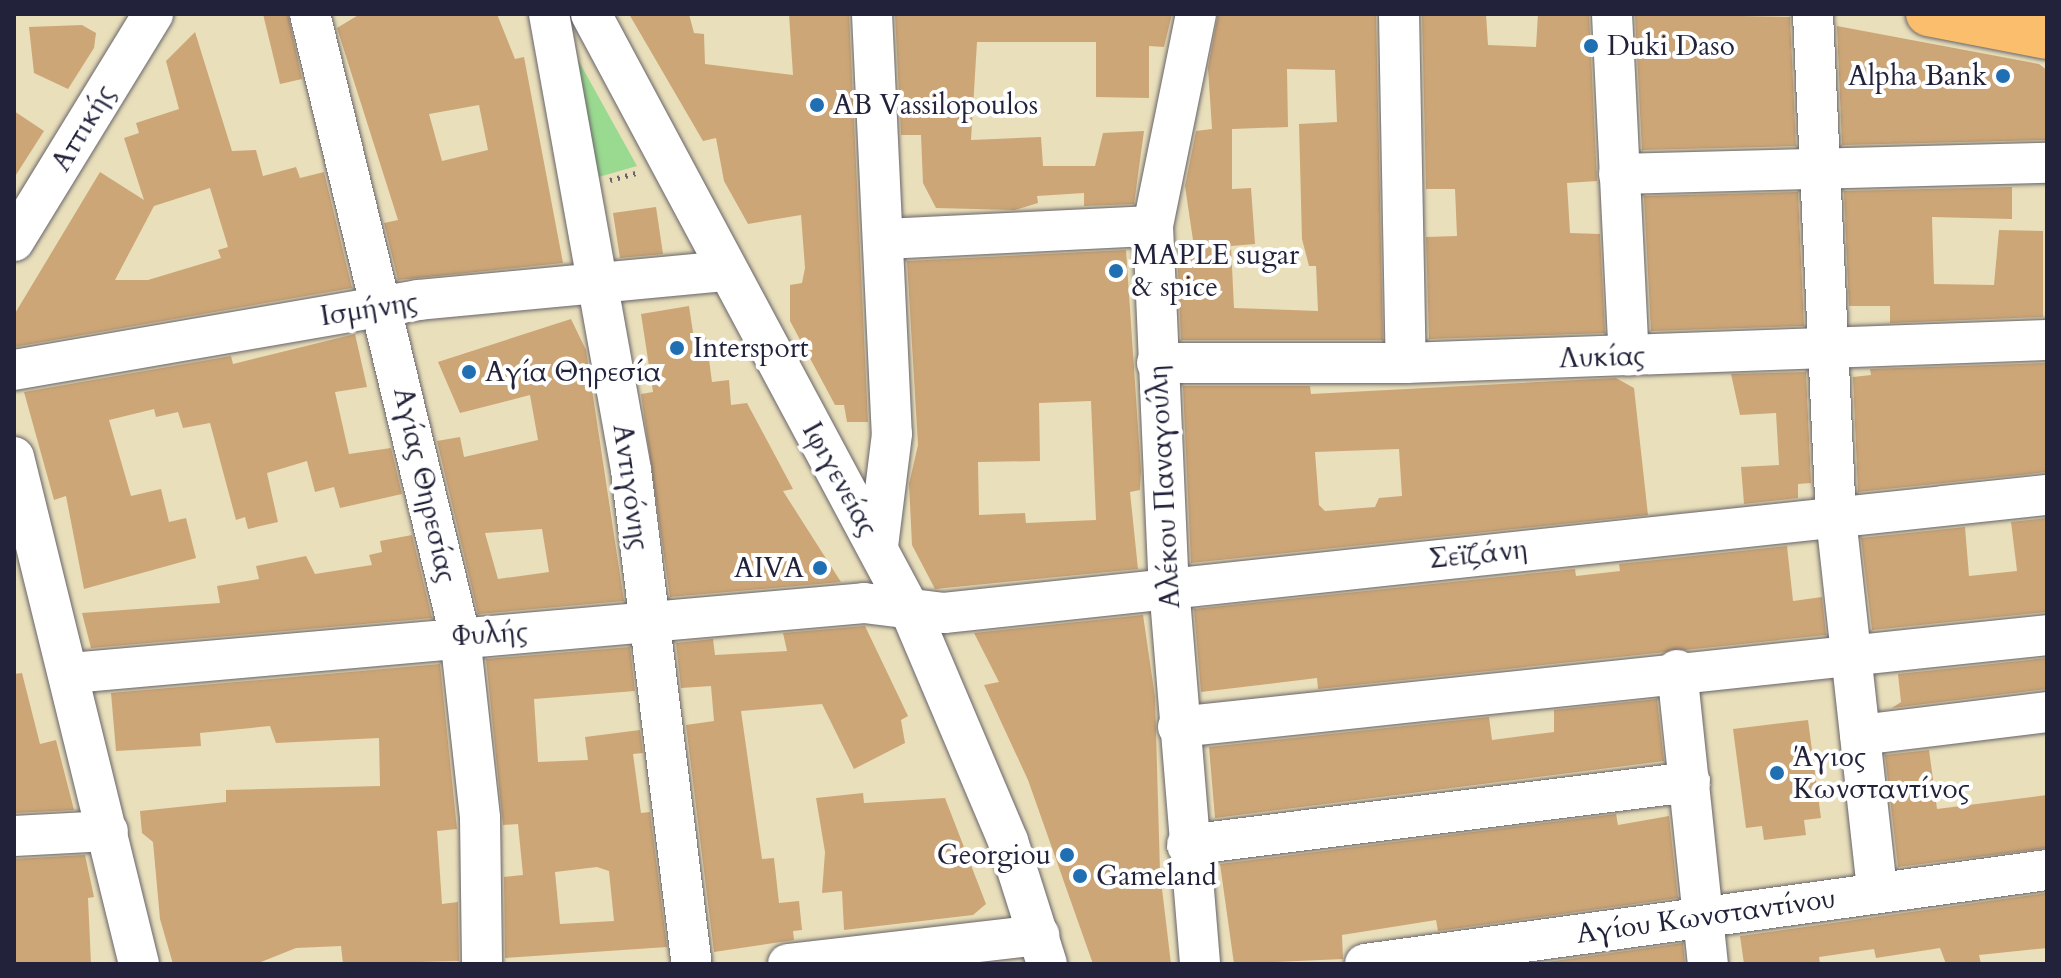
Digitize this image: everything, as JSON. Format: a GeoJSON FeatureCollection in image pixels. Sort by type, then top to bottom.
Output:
{"type":"FeatureCollection","features":[{"type":"Feature","properties":{"kind":"main road"},"geometry":{"type":"LineString","coordinates":[[1928,14],[2047,37]]}},
{"type":"Feature","properties":{"kind":"street","name":"Αττικής"},"geometry":{"type":"LineString","coordinates":[[14,241],[153,14]]}},
{"type":"Feature","properties":{"kind":"street","name":"Αγίας Θηρεσίας"},"geometry":{"type":"LineString","coordinates":[[310,14],[384,305],[460,636],[480,818],[482,964]]}},
{"type":"Feature","properties":{"kind":"street","name":"Αντιγόνης"},"geometry":{"type":"LineString","coordinates":[[549,14],[578,189],[631,470],[692,964]]}},
{"type":"Feature","properties":{"kind":"street","name":"Ιφιγενείας"},"geometry":{"type":"LineString","coordinates":[[591,14],[910,610],[1008,841],[1043,950]]}},
{"type":"Feature","properties":{"kind":"street"},"geometry":{"type":"LineString","coordinates":[[872,14],[892,434],[878,547]]}},
{"type":"Feature","properties":{"kind":"street","name":"Αλέκου Παναγούλη"},"geometry":{"type":"LineString","coordinates":[[1196,14],[1153,226],[1169,586],[1187,845],[1200,964]]}},
{"type":"Feature","properties":{"kind":"street"},"geometry":{"type":"LineString","coordinates":[[1399,14],[1406,363]]}},
{"type":"Feature","properties":{"kind":"street"},"geometry":{"type":"LineString","coordinates":[[1612,14],[1629,356]]}},
{"type":"Feature","properties":{"kind":"street"},"geometry":{"type":"LineString","coordinates":[[1813,14],[1815,171],[1836,518],[1877,890]]}},
{"type":"Feature","properties":{"kind":"street"},"geometry":{"type":"LineString","coordinates":[[1619,174],[2047,163]]}},
{"type":"Feature","properties":{"kind":"street"},"geometry":{"type":"LineString","coordinates":[[884,239],[1153,226]]}},
{"type":"Feature","properties":{"kind":"street","name":"Ισμήνης"},"geometry":{"type":"LineString","coordinates":[[14,370],[384,305],[596,281],[726,271]]}},
{"type":"Feature","properties":{"kind":"street","name":"Λυκίας"},"geometry":{"type":"LineString","coordinates":[[1157,363],[1406,363],[1629,356],[1825,345],[2047,340]]}},
{"type":"Feature","properties":{"kind":"street"},"geometry":{"type":"LineString","coordinates":[[14,457],[71,673],[139,964]]}},
{"type":"Feature","properties":{"kind":"street","name":"Σεϊζάνη"},"geometry":{"type":"LineString","coordinates":[[910,610],[2047,495]]}},
{"type":"Feature","properties":{"kind":"street","name":"Φυλής"},"geometry":{"type":"LineString","coordinates":[[71,673],[460,636],[649,623],[864,603],[910,610]]}},
{"type":"Feature","properties":{"kind":"street"},"geometry":{"type":"LineString","coordinates":[[1178,727],[1677,670],[2047,635]]}},
{"type":"Feature","properties":{"kind":"street"},"geometry":{"type":"LineString","coordinates":[[1677,670],[1708,964]]}},
{"type":"Feature","properties":{"kind":"street"},"geometry":{"type":"LineString","coordinates":[[1860,735],[2047,712]]}},
{"type":"Feature","properties":{"kind":"street"},"geometry":{"type":"LineString","coordinates":[[1187,845],[1690,782]]}},
{"type":"Feature","properties":{"kind":"street"},"geometry":{"type":"LineString","coordinates":[[14,836],[108,831]]}},
{"type":"Feature","properties":{"kind":"street","name":"Αγίου Κωνσταντίνου"},"geometry":{"type":"LineString","coordinates":[[1365,964],[1877,890],[2047,870]]}},
{"type":"Feature","properties":{"kind":"street"},"geometry":{"type":"LineString","coordinates":[[788,964],[1043,950]]}},
{"type":"Feature","properties":{"kind":"path"},"geometry":{"type":"LineString","coordinates":[[578,189],[669,164]]}},
{"type":"Feature","properties":{"kind":"green space"},"geometry":{"type":"Polygon","coordinates":[[[562,31],[637,166],[588,180],[562,31]]]}},
{"type":"Feature","properties":{"kind":"building"},"geometry":{"type":"Polygon","coordinates":[[[263,14],[288,14],[302,79],[280,84],[263,14]]]}},
{"type":"Feature","properties":{"kind":"building"},"geometry":{"type":"Polygon","coordinates":[[[360,14],[497,14],[515,59],[524,57],[563,263],[398,280],[384,223],[398,220],[337,28],[360,14]],[[479,105],[429,114],[442,161],[488,150],[479,105]]]}},
{"type":"Feature","properties":{"kind":"building"},"geometry":{"type":"Polygon","coordinates":[[[629,14],[689,14],[694,33],[704,34],[705,64],[793,75],[789,14],[849,14],[868,422],[847,422],[844,405],[835,405],[790,321],[790,285],[802,283],[805,268],[801,215],[748,224],[724,181],[716,138],[703,141],[629,14]]]}},
{"type":"Feature","properties":{"kind":"building"},"geometry":{"type":"Polygon","coordinates":[[[895,14],[1172,14],[1164,47],[1149,46],[1149,98],[1096,97],[1096,42],[977,42],[971,140],[1041,137],[1043,166],[1095,166],[1103,133],[1144,131],[1134,204],[1084,206],[1084,193],[1037,196],[1038,203],[1015,210],[936,208],[923,183],[921,135],[901,135],[895,14]]]}},
{"type":"Feature","properties":{"kind":"building"},"geometry":{"type":"Polygon","coordinates":[[[1218,14],[1376,14],[1383,340],[1181,340],[1177,248],[1194,247],[1185,186],[1196,131],[1212,129],[1208,68],[1218,14]],[[1287,69],[1288,127],[1232,129],[1232,189],[1251,188],[1255,244],[1231,246],[1234,308],[1318,311],[1316,266],[1309,266],[1302,239],[1299,124],[1337,122],[1335,70],[1287,69]]]}},
{"type":"Feature","properties":{"kind":"building"},"geometry":{"type":"Polygon","coordinates":[[[1422,14],[1486,14],[1488,45],[1536,47],[1538,14],[1589,14],[1597,181],[1567,183],[1570,233],[1600,234],[1605,333],[1429,339],[1426,237],[1457,236],[1455,189],[1426,189],[1422,14]]]}},
{"type":"Feature","properties":{"kind":"building"},"geometry":{"type":"Polygon","coordinates":[[[1635,14],[1790,17],[1796,146],[1642,150],[1635,14]]]}},
{"type":"Feature","properties":{"kind":"building"},"geometry":{"type":"Polygon","coordinates":[[[82,25],[96,33],[94,48],[68,89],[34,73],[29,27],[82,25]]]}},
{"type":"Feature","properties":{"kind":"building"},"geometry":{"type":"Polygon","coordinates":[[[1837,26],[2039,64],[2047,70],[2047,140],[1842,145],[1837,26]]]}},
{"type":"Feature","properties":{"kind":"building"},"geometry":{"type":"Polygon","coordinates":[[[195,32],[232,151],[256,150],[263,176],[296,167],[300,178],[324,172],[352,288],[14,347],[14,315],[100,172],[144,200],[124,138],[139,133],[136,123],[179,109],[166,61],[195,32]],[[210,188],[154,206],[115,280],[148,280],[221,258],[218,250],[228,247],[210,188]]]}},
{"type":"Feature","properties":{"kind":"building"},"geometry":{"type":"Polygon","coordinates":[[[14,111],[44,131],[14,178],[14,111]]]}},
{"type":"Feature","properties":{"kind":"building"},"geometry":{"type":"Polygon","coordinates":[[[2012,187],[2012,219],[1932,217],[1934,284],[1994,285],[1999,230],[2043,231],[2043,317],[1890,323],[1890,306],[1849,306],[1844,191],[2012,187]]]}},
{"type":"Feature","properties":{"kind":"building"},"geometry":{"type":"Polygon","coordinates":[[[1798,192],[1804,326],[1651,331],[1644,196],[1798,192]]]}},
{"type":"Feature","properties":{"kind":"building"},"geometry":{"type":"Polygon","coordinates":[[[656,207],[663,254],[620,258],[613,213],[656,207]]]}},
{"type":"Feature","properties":{"kind":"building"},"geometry":{"type":"Polygon","coordinates":[[[1126,250],[1141,471],[1140,490],[1130,492],[1138,569],[935,589],[912,545],[909,484],[918,445],[907,261],[1126,250]],[[1091,401],[1039,403],[1040,461],[978,462],[979,515],[1025,513],[1026,523],[1096,520],[1091,401]]]}},
{"type":"Feature","properties":{"kind":"building"},"geometry":{"type":"Polygon","coordinates":[[[689,306],[694,339],[706,337],[712,382],[729,380],[731,405],[747,403],[793,489],[783,491],[841,582],[670,597],[641,394],[653,392],[641,314],[689,306]]]}},
{"type":"Feature","properties":{"kind":"building"},"geometry":{"type":"Polygon","coordinates":[[[571,319],[586,350],[624,601],[478,614],[437,441],[460,437],[464,457],[538,440],[530,395],[460,413],[438,362],[571,319]],[[542,529],[485,533],[498,579],[549,572],[542,529]]]}},
{"type":"Feature","properties":{"kind":"building"},"geometry":{"type":"Polygon","coordinates":[[[355,334],[367,387],[335,392],[349,454],[391,448],[402,494],[340,508],[334,487],[315,492],[307,461],[267,473],[278,522],[248,529],[245,517],[236,520],[210,423],[183,428],[178,412],[156,417],[154,409],[109,420],[131,496],[161,489],[169,522],[186,518],[196,558],[84,589],[66,496],[54,500],[24,392],[231,356],[233,364],[355,334]]]}},
{"type":"Feature","properties":{"kind":"building"},"geometry":{"type":"Polygon","coordinates":[[[2046,363],[2047,472],[1858,492],[1853,377],[1871,375],[1870,369],[2046,363]]]}},
{"type":"Feature","properties":{"kind":"building"},"geometry":{"type":"Polygon","coordinates":[[[1806,372],[1811,483],[1798,484],[1798,498],[1744,504],[1741,467],[1779,465],[1776,413],[1740,415],[1731,374],[1806,372]]]}},
{"type":"Feature","properties":{"kind":"building"},"geometry":{"type":"Polygon","coordinates":[[[1616,378],[1634,388],[1648,515],[1191,563],[1183,386],[1310,386],[1311,394],[1616,378]],[[1399,449],[1315,452],[1319,505],[1325,511],[1375,507],[1379,498],[1402,496],[1399,449]]]}},
{"type":"Feature","properties":{"kind":"building"},"geometry":{"type":"Polygon","coordinates":[[[2047,518],[2047,612],[1872,630],[1861,538],[1965,527],[1969,576],[2017,571],[2011,522],[2047,518]]]}},
{"type":"Feature","properties":{"kind":"building"},"geometry":{"type":"Polygon","coordinates":[[[412,535],[432,618],[91,648],[82,613],[220,603],[217,586],[259,579],[256,566],[306,556],[315,574],[372,565],[369,555],[382,552],[380,541],[412,535]]]}},
{"type":"Feature","properties":{"kind":"building"},"geometry":{"type":"Polygon","coordinates":[[[1787,546],[1793,601],[1822,597],[1826,635],[1318,689],[1317,678],[1201,692],[1194,609],[1575,569],[1576,576],[1620,571],[1619,564],[1787,546]]]}},
{"type":"Feature","properties":{"kind":"building"},"geometry":{"type":"Polygon","coordinates":[[[1143,615],[1155,697],[1160,872],[1171,964],[1093,964],[1028,780],[984,685],[999,682],[974,633],[1143,615]]]}},
{"type":"Feature","properties":{"kind":"building"},"geometry":{"type":"Polygon","coordinates":[[[865,626],[908,716],[901,720],[905,743],[854,769],[822,704],[741,711],[762,859],[774,858],[779,903],[799,901],[802,930],[793,931],[794,940],[714,952],[686,725],[714,721],[711,686],[681,688],[676,643],[713,639],[715,655],[787,651],[783,633],[865,626]]]}},
{"type":"Feature","properties":{"kind":"building"},"geometry":{"type":"Polygon","coordinates":[[[630,647],[635,691],[534,699],[538,762],[588,760],[585,737],[640,730],[643,753],[633,754],[641,813],[650,812],[667,947],[505,958],[504,877],[523,875],[518,824],[503,825],[486,659],[630,647]],[[597,867],[555,872],[560,924],[614,921],[609,871],[597,867]]]}},
{"type":"Feature","properties":{"kind":"building"},"geometry":{"type":"Polygon","coordinates":[[[2047,658],[2047,689],[1892,708],[1901,702],[1898,674],[2047,658]]]}},
{"type":"Feature","properties":{"kind":"building"},"geometry":{"type":"Polygon","coordinates":[[[440,664],[457,829],[437,831],[442,904],[458,902],[459,961],[343,964],[341,946],[296,948],[256,964],[173,964],[160,919],[153,842],[142,833],[140,811],[226,802],[226,790],[380,786],[379,738],[276,743],[270,726],[200,733],[201,746],[116,751],[111,693],[440,664]]]}},
{"type":"Feature","properties":{"kind":"building"},"geometry":{"type":"Polygon","coordinates":[[[22,673],[40,744],[56,740],[74,810],[14,813],[14,674],[22,673]]]}},
{"type":"Feature","properties":{"kind":"building"},"geometry":{"type":"Polygon","coordinates":[[[1657,699],[1664,761],[1215,818],[1209,747],[1489,717],[1492,740],[1554,732],[1554,710],[1657,699]]]}},
{"type":"Feature","properties":{"kind":"building","name":"Άγιος Κωνσταντίνος"},"geometry":{"type":"Polygon","coordinates":[[[1808,720],[1821,818],[1804,820],[1806,835],[1764,840],[1762,826],[1746,828],[1733,729],[1808,720]]]}},
{"type":"Feature","properties":{"kind":"building"},"geometry":{"type":"Polygon","coordinates":[[[1929,750],[1937,809],[2047,795],[2047,848],[1898,867],[1885,755],[1929,750]]]}},
{"type":"Feature","properties":{"kind":"building"},"geometry":{"type":"Polygon","coordinates":[[[863,793],[864,803],[945,798],[986,904],[973,915],[844,930],[842,891],[822,893],[825,852],[816,798],[863,793]]]}},
{"type":"Feature","properties":{"kind":"building"},"geometry":{"type":"Polygon","coordinates":[[[1616,814],[1618,825],[1669,816],[1678,898],[1438,931],[1436,920],[1342,935],[1343,959],[1234,964],[1220,864],[1616,814]]]}},
{"type":"Feature","properties":{"kind":"building"},"geometry":{"type":"Polygon","coordinates":[[[85,855],[94,897],[88,898],[91,964],[14,964],[14,859],[85,855]]]}},
{"type":"Feature","properties":{"kind":"building"},"geometry":{"type":"Polygon","coordinates":[[[2047,893],[2047,948],[1979,955],[1981,964],[1946,964],[1940,948],[1876,958],[1874,949],[1819,957],[1820,964],[1744,964],[1740,936],[2047,893]]]}},
{"type":"Feature","properties":{"kind":"building"},"geometry":{"type":"Polygon","coordinates":[[[1683,943],[1685,964],[1533,964],[1683,943]]]}},
{"type":"Feature","properties":{"kind":"place","name":"Duki Daso"},"geometry":{"type":"Point","coordinates":[1591,46]}},
{"type":"Feature","properties":{"kind":"place","name":"Alpha Bank"},"geometry":{"type":"Point","coordinates":[2003,76]}},
{"type":"Feature","properties":{"kind":"place","name":"AB Vassilopoulos"},"geometry":{"type":"Point","coordinates":[817,105]}},
{"type":"Feature","properties":{"kind":"place","name":"MAPLE sugar & spice"},"geometry":{"type":"Point","coordinates":[1116,271]}},
{"type":"Feature","properties":{"kind":"place","name":"Intersport"},"geometry":{"type":"Point","coordinates":[677,348]}},
{"type":"Feature","properties":{"kind":"place","name":"Αγία Θηρεσία"},"geometry":{"type":"Point","coordinates":[469,372]}},
{"type":"Feature","properties":{"kind":"place","name":"AIVA"},"geometry":{"type":"Point","coordinates":[820,568]}},
{"type":"Feature","properties":{"kind":"place","name":"Άγιος Κωνσταντίνος"},"geometry":{"type":"Point","coordinates":[1777,773]}},
{"type":"Feature","properties":{"kind":"place","name":"Georgiou"},"geometry":{"type":"Point","coordinates":[1067,855]}},
{"type":"Feature","properties":{"kind":"place","name":"Gameland"},"geometry":{"type":"Point","coordinates":[1080,876]}}]}
